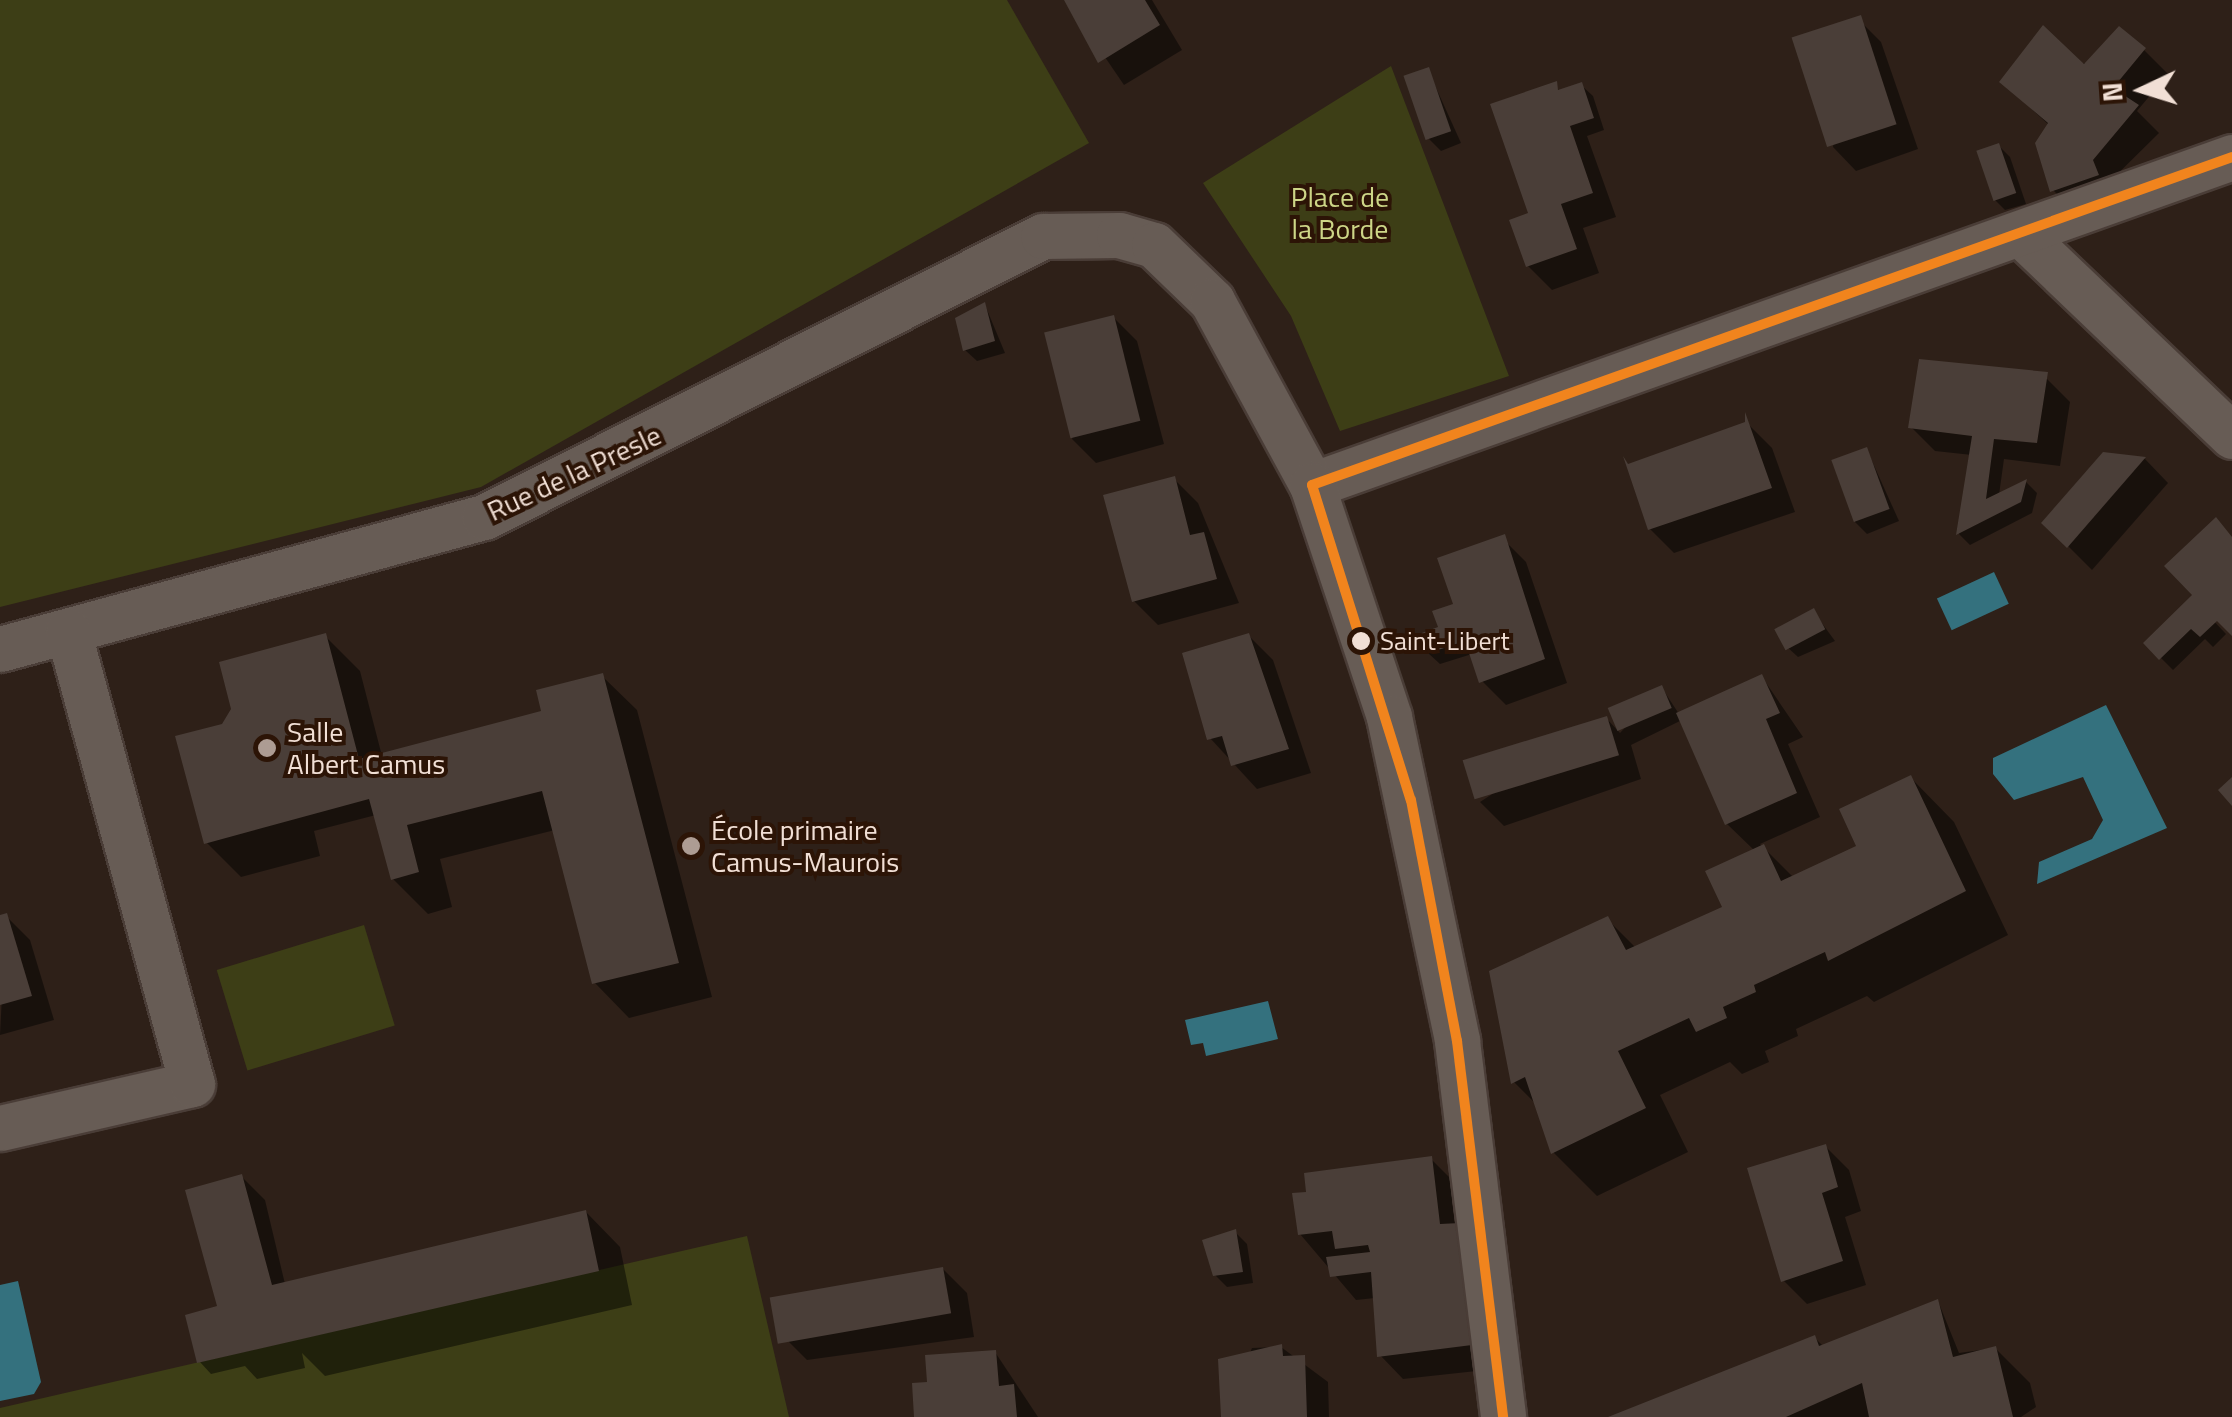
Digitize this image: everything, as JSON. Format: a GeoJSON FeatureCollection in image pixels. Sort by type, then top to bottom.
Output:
{"type":"FeatureCollection","features":[{"type":"Feature","properties":{"kind":"street"},"geometry":{"type":"LineString","coordinates":[[1502,1417],[1457,1042],[1410,800],[1312,485],[2024,238],[2232,158]]}},
{"type":"Feature","properties":{"kind":"street","name":"Rue de la Presle"},"geometry":{"type":"LineString","coordinates":[[0,649],[484,517],[1043,236],[1119,235],[1180,263],[1212,301],[1312,485]]}},
{"type":"Feature","properties":{"kind":"street"},"geometry":{"type":"LineString","coordinates":[[2024,238],[2232,436]]}},
{"type":"Feature","properties":{"kind":"street"},"geometry":{"type":"LineString","coordinates":[[0,1128],[192,1084],[68,631]]}},
{"type":"Feature","properties":{"kind":"green space"},"geometry":{"type":"Polygon","coordinates":[[[0,0],[1007,0],[1089,143],[481,487],[0,607],[0,0]]]}},
{"type":"Feature","properties":{"kind":"green space","name":"Place de la Borde"},"geometry":{"type":"Polygon","coordinates":[[[1391,66],[1509,376],[1340,431],[1291,316],[1203,183],[1391,66]]]}},
{"type":"Feature","properties":{"kind":"green space"},"geometry":{"type":"Polygon","coordinates":[[[364,925],[395,1025],[247,1070],[217,970],[364,925]]]}},
{"type":"Feature","properties":{"kind":"green space"},"geometry":{"type":"Polygon","coordinates":[[[747,1236],[789,1417],[0,1417],[0,1408],[747,1236]]]}},
{"type":"Feature","properties":{"kind":"water"},"geometry":{"type":"Polygon","coordinates":[[[1994,572],[2009,604],[1952,630],[1937,599],[1994,572]]]}},
{"type":"Feature","properties":{"kind":"water"},"geometry":{"type":"Polygon","coordinates":[[[2106,705],[2167,828],[2037,884],[2039,862],[2092,839],[2103,820],[2083,777],[2014,800],[1993,774],[1993,758],[2106,705]]]}},
{"type":"Feature","properties":{"kind":"water"},"geometry":{"type":"Polygon","coordinates":[[[1268,1001],[1278,1039],[1206,1056],[1203,1043],[1191,1045],[1185,1020],[1268,1001]]]}},
{"type":"Feature","properties":{"kind":"water"},"geometry":{"type":"Polygon","coordinates":[[[18,1281],[41,1382],[34,1394],[0,1401],[0,1285],[18,1281]]]}},
{"type":"Feature","properties":{"kind":"building"},"geometry":{"type":"Polygon","coordinates":[[[1064,0],[1145,0],[1160,25],[1098,63],[1064,0]]]}},
{"type":"Feature","properties":{"kind":"building"},"geometry":{"type":"Polygon","coordinates":[[[1861,15],[1897,124],[1827,147],[1792,38],[1861,15]]]}},
{"type":"Feature","properties":{"kind":"building"},"geometry":{"type":"Polygon","coordinates":[[[2043,25],[2084,64],[2119,26],[2146,48],[2113,88],[2139,105],[2093,160],[2099,175],[2050,192],[2035,143],[2048,123],[1999,82],[2043,25]]]}},
{"type":"Feature","properties":{"kind":"building"},"geometry":{"type":"Polygon","coordinates":[[[1429,67],[1451,131],[1426,140],[1403,76],[1429,67]]]}},
{"type":"Feature","properties":{"kind":"building"},"geometry":{"type":"Polygon","coordinates":[[[1557,81],[1558,90],[1582,82],[1594,118],[1570,126],[1593,193],[1561,204],[1577,249],[1526,267],[1509,220],[1528,213],[1490,104],[1557,81]]]}},
{"type":"Feature","properties":{"kind":"building"},"geometry":{"type":"Polygon","coordinates":[[[1999,143],[2016,193],[1994,201],[1976,151],[1999,143]]]}},
{"type":"Feature","properties":{"kind":"building"},"geometry":{"type":"Polygon","coordinates":[[[985,302],[995,341],[963,351],[955,318],[985,302]]]}},
{"type":"Feature","properties":{"kind":"building"},"geometry":{"type":"Polygon","coordinates":[[[1114,315],[1140,421],[1071,438],[1044,332],[1114,315]]]}},
{"type":"Feature","properties":{"kind":"building"},"geometry":{"type":"Polygon","coordinates":[[[1919,359],[2048,372],[2037,443],[1994,439],[1986,499],[2027,479],[2021,502],[1956,535],[1972,436],[1908,428],[1919,359]]]}},
{"type":"Feature","properties":{"kind":"building"},"geometry":{"type":"Polygon","coordinates":[[[1745,412],[1772,488],[1648,530],[1623,456],[1628,464],[1745,422],[1745,412]]]}},
{"type":"Feature","properties":{"kind":"building"},"geometry":{"type":"Polygon","coordinates":[[[1867,447],[1890,509],[1854,522],[1831,460],[1867,447]]]}},
{"type":"Feature","properties":{"kind":"building"},"geometry":{"type":"Polygon","coordinates":[[[2103,452],[2146,457],[2067,548],[2041,523],[2103,452]]]}},
{"type":"Feature","properties":{"kind":"building"},"geometry":{"type":"Polygon","coordinates":[[[1175,476],[1190,535],[1204,532],[1217,579],[1132,602],[1103,495],[1175,476]]]}},
{"type":"Feature","properties":{"kind":"building"},"geometry":{"type":"Polygon","coordinates":[[[2216,517],[2232,537],[2232,636],[2217,621],[2200,637],[2191,629],[2159,660],[2143,643],[2192,595],[2164,566],[2216,517]]]}},
{"type":"Feature","properties":{"kind":"building"},"geometry":{"type":"Polygon","coordinates":[[[1505,534],[1545,659],[1479,683],[1465,641],[1426,654],[1419,634],[1438,627],[1432,611],[1453,604],[1437,558],[1505,534]]]}},
{"type":"Feature","properties":{"kind":"building"},"geometry":{"type":"Polygon","coordinates":[[[1814,608],[1825,629],[1786,650],[1774,629],[1814,608]]]}},
{"type":"Feature","properties":{"kind":"building"},"geometry":{"type":"Polygon","coordinates":[[[326,633],[359,759],[541,711],[536,690],[603,673],[679,963],[592,984],[542,791],[407,825],[419,872],[391,880],[369,799],[204,844],[175,736],[222,724],[231,709],[219,662],[326,633]]]}},
{"type":"Feature","properties":{"kind":"building"},"geometry":{"type":"Polygon","coordinates":[[[1249,633],[1289,749],[1231,766],[1222,736],[1207,740],[1182,653],[1249,633]]]}},
{"type":"Feature","properties":{"kind":"building"},"geometry":{"type":"Polygon","coordinates":[[[1762,674],[1780,713],[1766,719],[1797,793],[1725,825],[1676,713],[1762,674]]]}},
{"type":"Feature","properties":{"kind":"building"},"geometry":{"type":"Polygon","coordinates":[[[1662,685],[1672,708],[1617,731],[1608,708],[1662,685]]]}},
{"type":"Feature","properties":{"kind":"building"},"geometry":{"type":"Polygon","coordinates":[[[1607,716],[1619,755],[1475,799],[1463,760],[1607,716]]]}},
{"type":"Feature","properties":{"kind":"building"},"geometry":{"type":"Polygon","coordinates":[[[1911,775],[1966,891],[1828,961],[1825,952],[1754,985],[1756,992],[1723,1007],[1727,1018],[1696,1032],[1689,1018],[1618,1051],[1646,1108],[1551,1154],[1525,1077],[1511,1084],[1489,971],[1608,916],[1626,950],[1722,907],[1705,871],[1764,844],[1781,881],[1856,846],[1839,809],[1911,775]]]}},
{"type":"Feature","properties":{"kind":"building"},"geometry":{"type":"Polygon","coordinates":[[[2232,777],[2232,806],[2218,790],[2232,777]]]}},
{"type":"Feature","properties":{"kind":"building"},"geometry":{"type":"Polygon","coordinates":[[[7,913],[32,996],[0,1005],[0,915],[7,913]]]}},
{"type":"Feature","properties":{"kind":"building"},"geometry":{"type":"Polygon","coordinates":[[[1826,1144],[1838,1187],[1822,1193],[1843,1261],[1781,1282],[1747,1168],[1826,1144]]]}},
{"type":"Feature","properties":{"kind":"building"},"geometry":{"type":"Polygon","coordinates":[[[1432,1156],[1440,1224],[1460,1223],[1472,1345],[1377,1357],[1371,1272],[1330,1277],[1326,1257],[1370,1252],[1368,1245],[1335,1249],[1332,1231],[1298,1235],[1292,1193],[1306,1192],[1304,1173],[1432,1156]]]}},
{"type":"Feature","properties":{"kind":"building"},"geometry":{"type":"Polygon","coordinates":[[[242,1174],[272,1285],[586,1210],[599,1271],[197,1363],[185,1315],[217,1306],[185,1190],[242,1174]]]}},
{"type":"Feature","properties":{"kind":"building"},"geometry":{"type":"Polygon","coordinates":[[[1236,1229],[1243,1272],[1213,1276],[1202,1240],[1236,1229]]]}},
{"type":"Feature","properties":{"kind":"building"},"geometry":{"type":"Polygon","coordinates":[[[943,1267],[951,1313],[778,1344],[770,1298],[943,1267]]]}},
{"type":"Feature","properties":{"kind":"building"},"geometry":{"type":"Polygon","coordinates":[[[1938,1299],[1953,1357],[1996,1346],[2013,1417],[1869,1417],[1862,1383],[1786,1417],[1608,1417],[1815,1335],[1819,1346],[1938,1299]]]}},
{"type":"Feature","properties":{"kind":"building"},"geometry":{"type":"Polygon","coordinates":[[[1282,1344],[1283,1356],[1305,1355],[1307,1417],[1221,1417],[1218,1359],[1282,1344]]]}},
{"type":"Feature","properties":{"kind":"building"},"geometry":{"type":"Polygon","coordinates":[[[996,1350],[999,1386],[1014,1384],[1017,1417],[914,1417],[912,1383],[927,1382],[925,1355],[996,1350]]]}},
{"type":"Feature","properties":{"kind":"transit line"},"geometry":{"type":"LineString","coordinates":[[1312,485],[2232,157]]}},
{"type":"Feature","properties":{"kind":"transit line"},"geometry":{"type":"LineString","coordinates":[[1312,485],[1411,800],[1457,1041],[1503,1417]]}},
{"type":"Feature","properties":{"kind":"place","name":"Saint-Libert"},"geometry":{"type":"Point","coordinates":[1361,641]}},
{"type":"Feature","properties":{"kind":"place","name":"Salle Albert Camus"},"geometry":{"type":"Point","coordinates":[267,748]}},
{"type":"Feature","properties":{"kind":"place","name":"École primaire Camus-Maurois"},"geometry":{"type":"Point","coordinates":[691,846]}}]}
